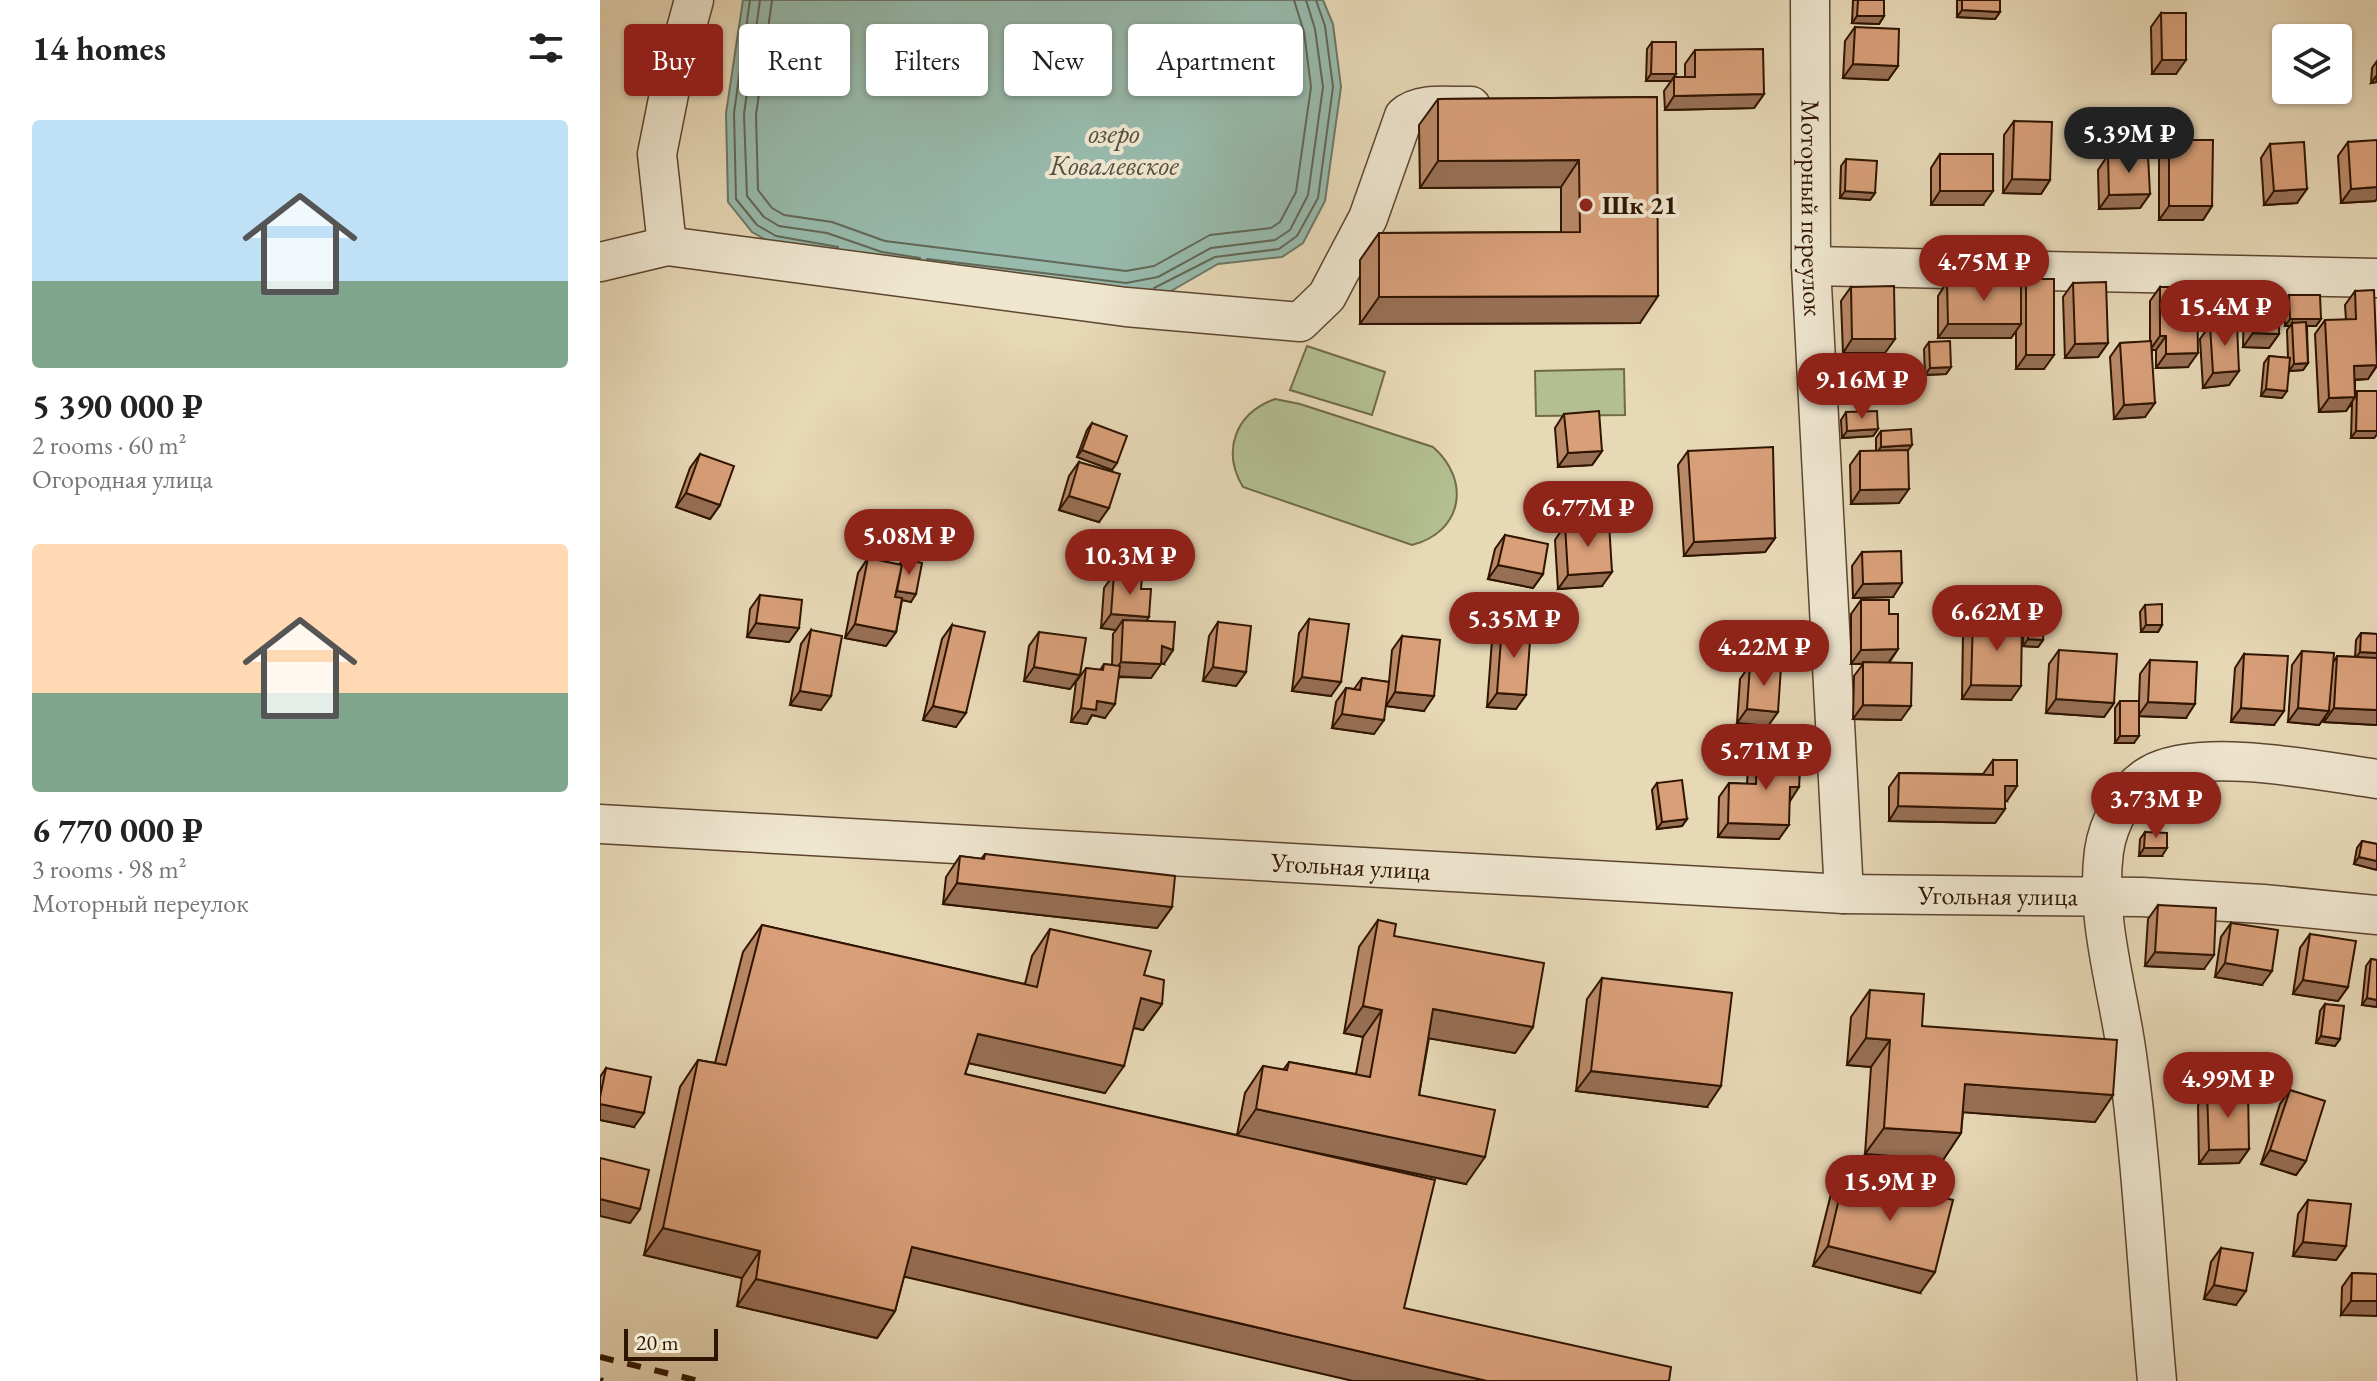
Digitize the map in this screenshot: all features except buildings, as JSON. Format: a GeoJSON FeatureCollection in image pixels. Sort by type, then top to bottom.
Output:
{"type":"FeatureCollection","features":[{"type":"Feature","properties":{"kind":"street"},"geometry":{"type":"LineString","coordinates":[[667,246],[657,154],[671,84],[694,0]]}},
{"type":"Feature","properties":{"kind":"street","name":"Моторный переулок"},"geometry":{"type":"LineString","coordinates":[[1810,0],[1811,266],[1844,894]]}},
{"type":"Feature","properties":{"kind":"street"},"geometry":{"type":"LineString","coordinates":[[600,262],[667,246],[1126,307],[1300,322],[1327,296],[1368,218],[1404,116],[1411,109],[1424,107],[1471,106]]}},
{"type":"Feature","properties":{"kind":"street"},"geometry":{"type":"LineString","coordinates":[[1811,266],[2377,278]]}},
{"type":"Feature","properties":{"kind":"street","name":"Угольная улица"},"geometry":{"type":"LineString","coordinates":[[2102,897],[2108,832],[2131,791],[2149,775],[2175,765],[2218,762],[2321,770],[2377,779]]}},
{"type":"Feature","properties":{"kind":"street","name":"Угольная улица"},"geometry":{"type":"LineString","coordinates":[[600,824],[1844,894],[2102,897],[2263,904],[2377,915]]}},
{"type":"Feature","properties":{"kind":"street"},"geometry":{"type":"LineString","coordinates":[[2102,897],[2127,1058],[2157,1381]]}},
{"type":"Feature","properties":{"kind":"green space"},"geometry":{"type":"Polygon","coordinates":[[[1307,346],[1385,372],[1372,415],[1290,390],[1307,346]]]}},
{"type":"Feature","properties":{"kind":"green space"},"geometry":{"type":"Polygon","coordinates":[[[1624,369],[1625,415],[1536,416],[1535,371],[1624,369]]]}},
{"type":"Feature","properties":{"kind":"green space"},"geometry":{"type":"Polygon","coordinates":[[[1275,399],[1300,404],[1433,447],[1453,474],[1457,489],[1451,517],[1442,529],[1412,545],[1243,487],[1233,460],[1236,434],[1250,413],[1275,399]]]}},
{"type":"Feature","properties":{"kind":"water","name":"озеро Ковалевское"},"geometry":{"type":"Polygon","coordinates":[[[743,0],[1323,0],[1333,24],[1341,87],[1325,201],[1303,243],[1282,257],[1218,264],[1164,295],[773,244],[752,232],[728,202],[726,113],[739,27],[739,96],[850,96],[850,24],[739,24],[743,0]]]}},
{"type":"Feature","properties":{"kind":"railway"},"geometry":{"type":"LineString","coordinates":[[600,1357],[699,1381]]}},
{"type":"Feature","properties":{"kind":"place","name":"Шк 21"},"geometry":{"type":"Point","coordinates":[1586,205]}}]}
